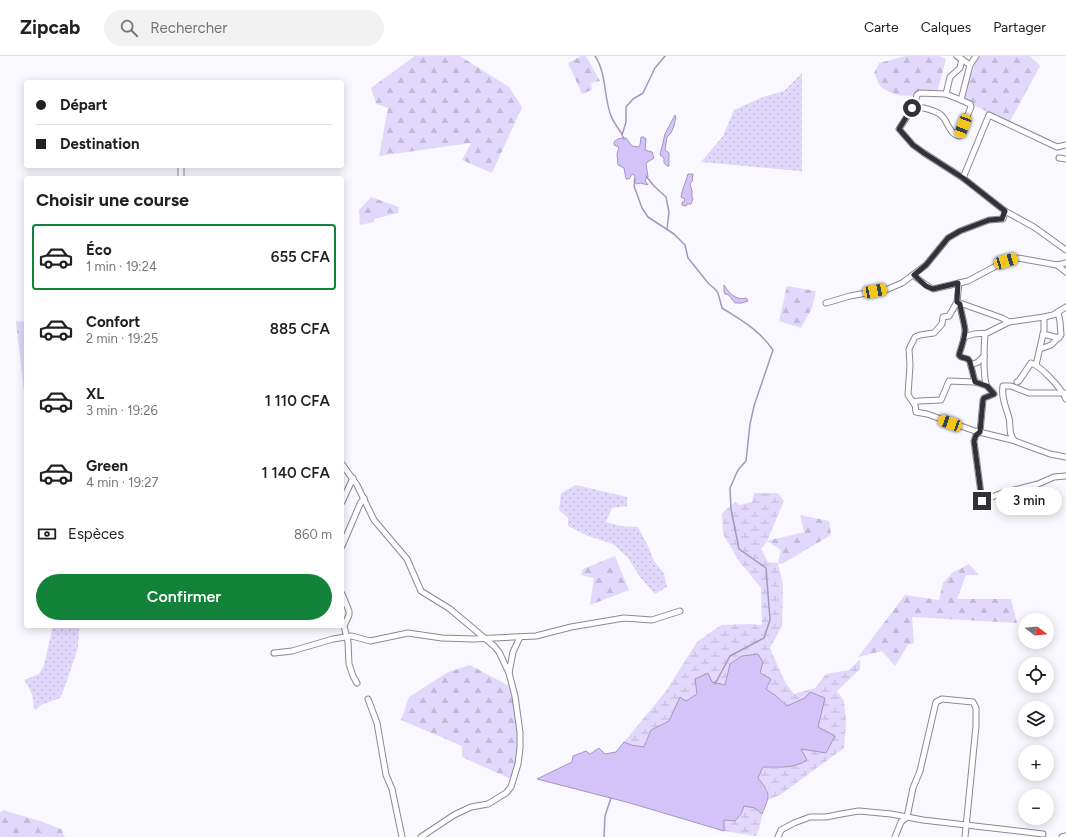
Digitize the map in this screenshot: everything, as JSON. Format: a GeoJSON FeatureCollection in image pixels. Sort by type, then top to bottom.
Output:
{"type":"FeatureCollection","features":[{"type":"Feature","properties":{"kind":"street"},"geometry":{"type":"LineString","coordinates":[[957,56],[970,65]]}},
{"type":"Feature","properties":{"kind":"street"},"geometry":{"type":"LineString","coordinates":[[962,100],[970,65],[976,56]]}},
{"type":"Feature","properties":{"kind":"street"},"geometry":{"type":"LineString","coordinates":[[946,94],[950,77],[960,68],[962,59]]}},
{"type":"Feature","properties":{"kind":"street"},"geometry":{"type":"LineString","coordinates":[[914,106],[932,110],[941,114],[952,132],[959,136],[971,107],[970,104],[946,94],[920,93],[914,106],[899,129],[913,145],[924,153],[963,178],[1005,211],[1034,227],[1066,250]]}},
{"type":"Feature","properties":{"kind":"street"},"geometry":{"type":"LineString","coordinates":[[963,178],[989,115],[1057,147],[1066,146]]}},
{"type":"Feature","properties":{"kind":"street"},"geometry":{"type":"LineString","coordinates":[[1059,158],[1066,159]]}},
{"type":"Feature","properties":{"kind":"street"},"geometry":{"type":"LineString","coordinates":[[181,168],[181,176]]}},
{"type":"Feature","properties":{"kind":"street"},"geometry":{"type":"LineString","coordinates":[[826,303],[850,296],[888,289],[902,284],[926,265],[948,238],[960,231],[989,220],[1002,219],[1005,211]]}},
{"type":"Feature","properties":{"kind":"street"},"geometry":{"type":"LineString","coordinates":[[914,275],[926,286],[933,289],[968,281],[996,266],[1018,258],[1057,265],[1066,264]]}},
{"type":"Feature","properties":{"kind":"street"},"geometry":{"type":"LineString","coordinates":[[1057,265],[1066,272]]}},
{"type":"Feature","properties":{"kind":"street"},"geometry":{"type":"LineString","coordinates":[[958,283],[959,303],[965,328],[959,355],[968,359],[975,382]]}},
{"type":"Feature","properties":{"kind":"street"},"geometry":{"type":"LineString","coordinates":[[959,303],[1002,318],[1009,322]]}},
{"type":"Feature","properties":{"kind":"street"},"geometry":{"type":"LineString","coordinates":[[959,303],[949,316],[943,317],[942,324],[934,333],[915,337],[909,349],[910,365],[908,395],[915,406],[916,412],[927,414],[954,425],[1015,440],[1050,454],[1066,457]]}},
{"type":"Feature","properties":{"kind":"street"},"geometry":{"type":"LineString","coordinates":[[964,337],[974,334],[985,334],[1009,322],[1044,318],[1066,307]]}},
{"type":"Feature","properties":{"kind":"street"},"geometry":{"type":"LineString","coordinates":[[1040,349],[1051,345],[1061,335],[1062,329],[1058,312]]}},
{"type":"Feature","properties":{"kind":"street"},"geometry":{"type":"LineString","coordinates":[[1036,365],[1043,334],[1044,318]]}},
{"type":"Feature","properties":{"kind":"street"},"geometry":{"type":"LineString","coordinates":[[985,334],[984,356],[987,386]]}},
{"type":"Feature","properties":{"kind":"street"},"geometry":{"type":"LineString","coordinates":[[1043,334],[1059,338]]}},
{"type":"Feature","properties":{"kind":"street"},"geometry":{"type":"LineString","coordinates":[[971,365],[978,362],[984,356]]}},
{"type":"Feature","properties":{"kind":"street"},"geometry":{"type":"LineString","coordinates":[[1017,382],[1031,363],[1036,365],[1049,376],[1065,393],[1066,399]]}},
{"type":"Feature","properties":{"kind":"street"},"geometry":{"type":"LineString","coordinates":[[913,402],[941,400],[949,381],[975,382],[987,386],[994,394],[984,398],[983,400],[980,432],[976,435],[974,441],[982,501],[1002,493],[1038,484],[1054,477],[1066,476]]}},
{"type":"Feature","properties":{"kind":"street"},"geometry":{"type":"LineString","coordinates":[[1015,440],[1012,438],[1009,418],[1005,408],[1003,386],[1011,386],[1029,393],[1065,393]]}},
{"type":"Feature","properties":{"kind":"street"},"geometry":{"type":"LineString","coordinates":[[344,467],[353,478],[374,520],[407,559],[421,591],[450,609],[499,652],[509,673],[515,696],[520,732],[520,748],[518,764],[511,786],[506,793],[488,804],[471,807],[454,815],[421,837]]}},
{"type":"Feature","properties":{"kind":"street"},"geometry":{"type":"LineString","coordinates":[[344,498],[353,478]]}},
{"type":"Feature","properties":{"kind":"street"},"geometry":{"type":"LineString","coordinates":[[344,541],[364,498]]}},
{"type":"Feature","properties":{"kind":"street"},"geometry":{"type":"LineString","coordinates":[[344,599],[349,611],[349,615],[344,626],[347,637],[350,670],[357,683]]}},
{"type":"Feature","properties":{"kind":"street"},"geometry":{"type":"LineString","coordinates":[[274,653],[292,651],[333,639],[352,636],[370,641],[410,633],[448,638],[486,639],[536,636],[571,627],[624,618],[652,620],[680,611]]}},
{"type":"Feature","properties":{"kind":"street"},"geometry":{"type":"LineString","coordinates":[[509,673],[513,652],[520,637]]}},
{"type":"Feature","properties":{"kind":"street"},"geometry":{"type":"LineString","coordinates":[[368,699],[377,723],[386,775],[392,789],[402,837]]}},
{"type":"Feature","properties":{"kind":"street"},"geometry":{"type":"LineString","coordinates":[[895,837],[901,822],[907,817],[913,788],[921,765],[936,702],[942,699],[973,702],[976,708],[976,726],[966,837]]}},
{"type":"Feature","properties":{"kind":"street"},"geometry":{"type":"LineString","coordinates":[[778,837],[781,830],[810,817],[826,817],[859,811],[1043,834]]}},
{"type":"Feature","properties":{"kind":"street"},"geometry":{"type":"LineString","coordinates":[[1062,837],[1066,836]]}},
{"type":"Feature","properties":{"kind":"green space"},"geometry":{"type":"Polygon","coordinates":[[[415,56],[460,56],[509,87],[522,107],[492,173],[462,160],[471,143],[379,156],[388,108],[376,104],[371,88],[415,56]]]}},
{"type":"Feature","properties":{"kind":"green space"},"geometry":{"type":"Polygon","coordinates":[[[581,56],[586,56],[600,81],[591,83],[592,90],[582,94],[568,63],[581,56]]]}},
{"type":"Feature","properties":{"kind":"green space"},"geometry":{"type":"Polygon","coordinates":[[[906,56],[939,56],[946,59],[937,93],[914,96],[898,95],[884,89],[879,84],[874,73],[879,63],[906,56]]]}},
{"type":"Feature","properties":{"kind":"green space"},"geometry":{"type":"Polygon","coordinates":[[[978,56],[1030,56],[1040,66],[1009,123],[962,99],[978,56]]]}},
{"type":"Feature","properties":{"kind":"green space"},"geometry":{"type":"Polygon","coordinates":[[[802,73],[802,172],[701,162],[723,136],[734,110],[763,97],[784,91],[802,73]]]}},
{"type":"Feature","properties":{"kind":"green space"},"geometry":{"type":"Polygon","coordinates":[[[371,197],[399,207],[398,213],[374,219],[374,222],[360,225],[359,210],[371,197]]]}},
{"type":"Feature","properties":{"kind":"green space"},"geometry":{"type":"Polygon","coordinates":[[[787,286],[816,291],[812,308],[801,328],[779,321],[787,286]]]}},
{"type":"Feature","properties":{"kind":"green space"},"geometry":{"type":"Polygon","coordinates":[[[16,321],[24,322],[24,392],[16,321]]]}},
{"type":"Feature","properties":{"kind":"green space"},"geometry":{"type":"Polygon","coordinates":[[[576,485],[627,497],[627,506],[612,508],[606,522],[621,526],[638,527],[654,561],[664,573],[667,587],[655,594],[640,577],[628,558],[613,544],[588,536],[568,526],[568,518],[559,510],[561,493],[576,485]]]}},
{"type":"Feature","properties":{"kind":"green space"},"geometry":{"type":"Polygon","coordinates":[[[754,493],[778,493],[784,501],[767,541],[761,549],[768,562],[778,563],[783,585],[782,626],[770,648],[785,682],[794,694],[815,688],[826,674],[849,670],[860,659],[860,669],[837,691],[844,701],[846,722],[844,748],[780,795],[768,800],[768,790],[758,778],[763,767],[781,768],[804,745],[814,733],[817,726],[819,719],[805,698],[787,706],[766,689],[769,684],[726,685],[712,682],[686,701],[680,698],[669,721],[651,730],[644,747],[631,745],[624,742],[666,691],[697,642],[721,625],[762,625],[761,588],[739,561],[723,534],[722,513],[735,502],[740,505],[752,502],[754,493]]]}},
{"type":"Feature","properties":{"kind":"green space"},"geometry":{"type":"Polygon","coordinates":[[[800,515],[829,521],[831,535],[782,564],[778,563],[781,550],[767,541],[804,532],[800,515]]]}},
{"type":"Feature","properties":{"kind":"green space"},"geometry":{"type":"Polygon","coordinates":[[[615,556],[629,590],[590,605],[594,578],[581,575],[583,569],[615,556]]]}},
{"type":"Feature","properties":{"kind":"green space"},"geometry":{"type":"Polygon","coordinates":[[[969,564],[979,575],[966,575],[957,599],[1011,599],[1017,623],[912,617],[914,643],[908,645],[895,666],[882,651],[858,657],[905,595],[939,600],[943,583],[952,573],[969,564]]]}},
{"type":"Feature","properties":{"kind":"green space"},"geometry":{"type":"Polygon","coordinates":[[[53,628],[79,628],[78,648],[60,698],[41,705],[36,710],[34,708],[31,693],[24,680],[39,674],[44,665],[53,628]]]}},
{"type":"Feature","properties":{"kind":"green space"},"geometry":{"type":"Polygon","coordinates":[[[470,665],[513,688],[520,732],[513,780],[462,757],[462,746],[401,720],[409,697],[448,672],[470,665]]]}},
{"type":"Feature","properties":{"kind":"green space"},"geometry":{"type":"Polygon","coordinates":[[[744,806],[755,808],[762,814],[760,826],[756,836],[724,831],[723,820],[735,821],[741,814],[744,806]]]}},
{"type":"Feature","properties":{"kind":"green space"},"geometry":{"type":"Polygon","coordinates":[[[3,810],[61,829],[65,837],[0,837],[0,813],[3,810]]]}},
{"type":"Feature","properties":{"kind":"shaded area"},"geometry":{"type":"Polygon","coordinates":[[[675,115],[674,126],[671,133],[667,137],[665,150],[669,153],[669,166],[667,166],[664,163],[664,158],[660,155],[665,134],[675,115]]]}},
{"type":"Feature","properties":{"kind":"shaded area"},"geometry":{"type":"Polygon","coordinates":[[[641,137],[646,139],[645,150],[652,152],[654,158],[646,163],[648,177],[645,180],[648,185],[640,183],[637,184],[634,182],[635,176],[632,174],[629,179],[626,179],[624,168],[618,165],[617,154],[619,147],[614,145],[614,142],[617,140],[626,138],[632,146],[639,147],[641,137]]]}},
{"type":"Feature","properties":{"kind":"shaded area"},"geometry":{"type":"Polygon","coordinates":[[[688,174],[693,174],[693,180],[690,184],[693,199],[691,204],[687,204],[686,206],[682,205],[682,202],[684,202],[685,199],[681,197],[688,174]]]}},
{"type":"Feature","properties":{"kind":"shaded area"},"geometry":{"type":"Polygon","coordinates":[[[724,285],[733,296],[742,299],[746,298],[748,301],[735,303],[729,295],[725,294],[724,285]]]}},
{"type":"Feature","properties":{"kind":"shaded area"},"geometry":{"type":"Polygon","coordinates":[[[758,654],[763,662],[760,673],[771,679],[766,689],[787,706],[805,698],[810,692],[825,698],[818,727],[835,736],[826,753],[801,749],[807,760],[802,763],[786,767],[763,767],[758,778],[767,791],[768,798],[762,814],[755,808],[744,806],[741,814],[735,821],[724,820],[724,831],[630,803],[537,779],[572,762],[573,756],[586,751],[590,754],[599,748],[605,754],[616,752],[624,742],[631,745],[644,747],[651,730],[669,721],[680,697],[686,701],[697,694],[695,679],[708,673],[712,682],[725,685],[730,664],[742,656],[758,654]]]}},
{"type":"Feature","properties":{"kind":"waterway"},"geometry":{"type":"LineString","coordinates":[[595,56],[599,62],[603,76],[611,116],[622,134]]}},
{"type":"Feature","properties":{"kind":"waterway"},"geometry":{"type":"LineString","coordinates":[[624,139],[622,135],[626,122],[626,107],[633,99],[643,93],[655,68],[665,56]]}},
{"type":"Feature","properties":{"kind":"waterway"},"geometry":{"type":"LineString","coordinates":[[646,176],[666,197],[669,212],[667,229]]}},
{"type":"Feature","properties":{"kind":"waterway"},"geometry":{"type":"LineString","coordinates":[[635,179],[634,186],[642,208],[648,217],[674,234],[685,245],[688,258],[718,293],[722,308],[756,331],[773,350],[754,406],[750,424],[746,461],[738,470],[730,488],[731,509],[739,549],[766,568],[770,620],[764,638],[730,656],[715,684]]}},
{"type":"Feature","properties":{"kind":"waterway"},"geometry":{"type":"LineString","coordinates":[[604,837],[605,816],[611,798]]}},
{"type":"Feature","properties":{"kind":"route"},"geometry":{"type":"LineString","coordinates":[[912,108],[899,129],[913,145],[963,178],[990,201],[1005,211],[1002,219],[989,220],[960,231],[948,238],[926,265],[914,275],[926,286],[933,289],[958,283],[957,302],[960,304],[965,328],[959,355],[968,359],[970,362],[975,382],[987,386],[994,394],[984,398],[983,400],[980,432],[976,435],[974,441],[982,501]]}}]}
